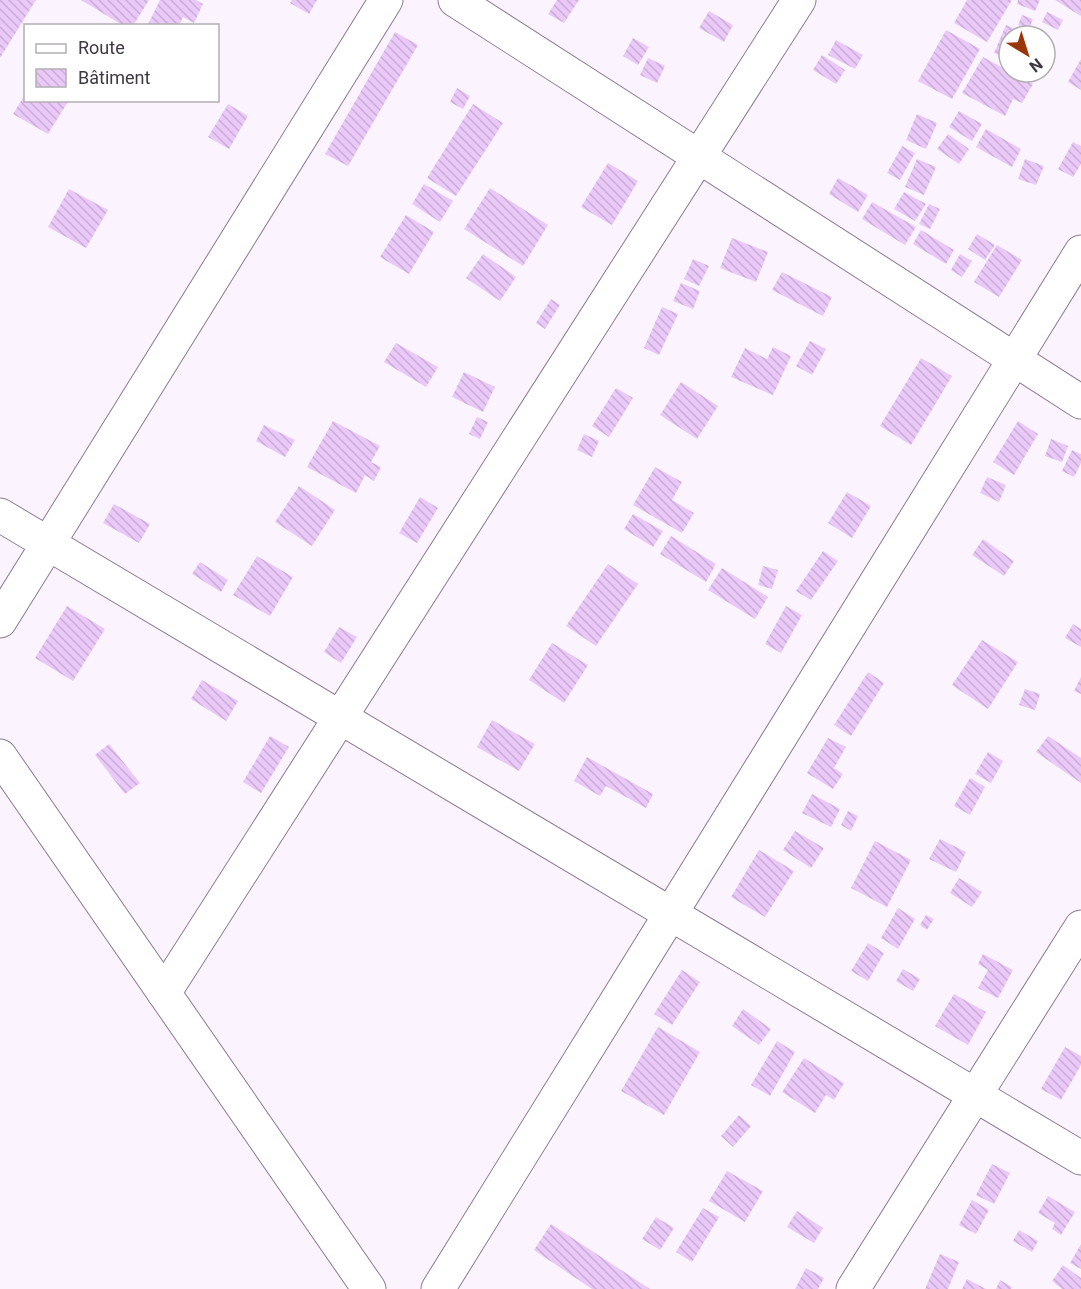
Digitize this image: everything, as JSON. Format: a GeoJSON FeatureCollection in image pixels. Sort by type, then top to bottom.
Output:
{"type":"FeatureCollection","features":[{"type":"Feature","properties":{"kind":"street"},"geometry":{"type":"LineString","coordinates":[[0,621],[386,0]]}},
{"type":"Feature","properties":{"kind":"street"},"geometry":{"type":"LineString","coordinates":[[455,0],[1081,402]]}},
{"type":"Feature","properties":{"kind":"street"},"geometry":{"type":"LineString","coordinates":[[164,993],[799,0]]}},
{"type":"Feature","properties":{"kind":"street"},"geometry":{"type":"LineString","coordinates":[[438,1289],[1081,252]]}},
{"type":"Feature","properties":{"kind":"street"},"geometry":{"type":"LineString","coordinates":[[0,515],[1081,1158]]}},
{"type":"Feature","properties":{"kind":"street"},"geometry":{"type":"LineString","coordinates":[[0,756],[369,1289]]}},
{"type":"Feature","properties":{"kind":"street"},"geometry":{"type":"LineString","coordinates":[[853,1289],[1081,927]]}},
{"type":"Feature","properties":{"kind":"building"},"geometry":{"type":"Polygon","coordinates":[[[0,0],[36,0],[0,58],[0,0]]]}},
{"type":"Feature","properties":{"kind":"building"},"geometry":{"type":"Polygon","coordinates":[[[81,0],[149,0],[134,24],[121,24],[81,0]]]}},
{"type":"Feature","properties":{"kind":"building"},"geometry":{"type":"Polygon","coordinates":[[[160,0],[196,0],[203,4],[194,23],[183,17],[180,24],[148,24],[160,0]]]}},
{"type":"Feature","properties":{"kind":"building"},"geometry":{"type":"Polygon","coordinates":[[[292,0],[317,0],[309,14],[290,3],[292,0]]]}},
{"type":"Feature","properties":{"kind":"building"},"geometry":{"type":"Polygon","coordinates":[[[557,0],[579,0],[564,23],[548,14],[557,0]]]}},
{"type":"Feature","properties":{"kind":"building"},"geometry":{"type":"Polygon","coordinates":[[[967,0],[1012,0],[987,42],[954,23],[967,0]]]}},
{"type":"Feature","properties":{"kind":"building"},"geometry":{"type":"Polygon","coordinates":[[[1018,0],[1040,0],[1035,11],[1017,4],[1018,0]]]}},
{"type":"Feature","properties":{"kind":"building"},"geometry":{"type":"Polygon","coordinates":[[[1055,0],[1081,0],[1081,16],[1055,0]]]}},
{"type":"Feature","properties":{"kind":"building"},"geometry":{"type":"Polygon","coordinates":[[[709,11],[733,25],[724,42],[699,28],[709,11]]]}},
{"type":"Feature","properties":{"kind":"building"},"geometry":{"type":"Polygon","coordinates":[[[1047,12],[1063,20],[1058,30],[1057,24],[1042,22],[1047,12]]]}},
{"type":"Feature","properties":{"kind":"building"},"geometry":{"type":"Polygon","coordinates":[[[1022,15],[1033,19],[1031,24],[1018,24],[1022,15]]]}},
{"type":"Feature","properties":{"kind":"building"},"geometry":{"type":"Polygon","coordinates":[[[946,30],[980,49],[952,99],[918,81],[946,30]]]}},
{"type":"Feature","properties":{"kind":"building"},"geometry":{"type":"Polygon","coordinates":[[[395,32],[418,45],[348,166],[325,154],[395,32]]]}},
{"type":"Feature","properties":{"kind":"building"},"geometry":{"type":"Polygon","coordinates":[[[633,38],[649,47],[638,65],[623,56],[633,38]]]}},
{"type":"Feature","properties":{"kind":"building"},"geometry":{"type":"Polygon","coordinates":[[[836,40],[863,55],[855,69],[828,55],[836,40]]]}},
{"type":"Feature","properties":{"kind":"building"},"geometry":{"type":"Polygon","coordinates":[[[822,55],[845,70],[836,84],[813,70],[822,55]]]}},
{"type":"Feature","properties":{"kind":"building"},"geometry":{"type":"Polygon","coordinates":[[[983,57],[997,65],[997,84],[1033,84],[1022,103],[1013,99],[1005,116],[962,93],[983,57]]]}},
{"type":"Feature","properties":{"kind":"building"},"geometry":{"type":"Polygon","coordinates":[[[648,58],[665,66],[657,83],[640,75],[648,58]]]}},
{"type":"Feature","properties":{"kind":"building"},"geometry":{"type":"Polygon","coordinates":[[[1081,59],[1081,90],[1068,82],[1081,59]]]}},
{"type":"Feature","properties":{"kind":"building"},"geometry":{"type":"Polygon","coordinates":[[[457,88],[470,96],[463,109],[450,102],[457,88]]]}},
{"type":"Feature","properties":{"kind":"building"},"geometry":{"type":"Polygon","coordinates":[[[24,96],[24,102],[68,102],[48,134],[13,114],[24,96]]]}},
{"type":"Feature","properties":{"kind":"building"},"geometry":{"type":"Polygon","coordinates":[[[228,104],[248,116],[229,149],[208,137],[228,104]]]}},
{"type":"Feature","properties":{"kind":"building"},"geometry":{"type":"Polygon","coordinates":[[[473,104],[503,123],[456,196],[427,178],[473,104]]]}},
{"type":"Feature","properties":{"kind":"building"},"geometry":{"type":"Polygon","coordinates":[[[959,111],[982,124],[972,141],[949,127],[959,111]]]}},
{"type":"Feature","properties":{"kind":"building"},"geometry":{"type":"Polygon","coordinates":[[[917,114],[937,123],[926,149],[906,140],[917,114]]]}},
{"type":"Feature","properties":{"kind":"building"},"geometry":{"type":"Polygon","coordinates":[[[986,129],[1021,149],[1012,167],[976,147],[986,129]]]}},
{"type":"Feature","properties":{"kind":"building"},"geometry":{"type":"Polygon","coordinates":[[[948,134],[969,149],[959,164],[937,149],[948,134]]]}},
{"type":"Feature","properties":{"kind":"building"},"geometry":{"type":"Polygon","coordinates":[[[1073,142],[1081,146],[1081,164],[1073,177],[1058,169],[1073,142]]]}},
{"type":"Feature","properties":{"kind":"building"},"geometry":{"type":"Polygon","coordinates":[[[902,146],[915,153],[900,180],[887,173],[902,146]]]}},
{"type":"Feature","properties":{"kind":"building"},"geometry":{"type":"Polygon","coordinates":[[[917,159],[936,167],[924,195],[905,187],[917,159]]]}},
{"type":"Feature","properties":{"kind":"building"},"geometry":{"type":"Polygon","coordinates":[[[1025,159],[1044,166],[1036,185],[1018,179],[1025,159]]]}},
{"type":"Feature","properties":{"kind":"building"},"geometry":{"type":"Polygon","coordinates":[[[608,163],[638,181],[612,225],[581,207],[608,163]]]}},
{"type":"Feature","properties":{"kind":"building"},"geometry":{"type":"Polygon","coordinates":[[[838,178],[868,195],[858,212],[829,194],[838,178]]]}},
{"type":"Feature","properties":{"kind":"building"},"geometry":{"type":"Polygon","coordinates":[[[424,184],[453,201],[440,222],[412,204],[424,184]]]}},
{"type":"Feature","properties":{"kind":"building"},"geometry":{"type":"Polygon","coordinates":[[[490,188],[548,225],[523,266],[464,229],[490,188]]]}},
{"type":"Feature","properties":{"kind":"building"},"geometry":{"type":"Polygon","coordinates":[[[69,189],[108,210],[86,248],[48,227],[69,189]]]}},
{"type":"Feature","properties":{"kind":"building"},"geometry":{"type":"Polygon","coordinates":[[[904,192],[926,204],[915,221],[894,209],[904,192]]]}},
{"type":"Feature","properties":{"kind":"building"},"geometry":{"type":"Polygon","coordinates":[[[872,202],[916,227],[905,245],[862,219],[872,202]]]}},
{"type":"Feature","properties":{"kind":"building"},"geometry":{"type":"Polygon","coordinates":[[[929,204],[940,209],[930,229],[919,224],[929,204]]]}},
{"type":"Feature","properties":{"kind":"building"},"geometry":{"type":"Polygon","coordinates":[[[406,215],[434,232],[409,274],[380,257],[406,215]]]}},
{"type":"Feature","properties":{"kind":"building"},"geometry":{"type":"Polygon","coordinates":[[[921,230],[954,250],[946,264],[913,244],[921,230]]]}},
{"type":"Feature","properties":{"kind":"building"},"geometry":{"type":"Polygon","coordinates":[[[977,234],[995,245],[985,260],[968,249],[977,234]]]}},
{"type":"Feature","properties":{"kind":"building"},"geometry":{"type":"Polygon","coordinates":[[[732,238],[768,252],[756,282],[720,268],[732,238]]]}},
{"type":"Feature","properties":{"kind":"building"},"geometry":{"type":"Polygon","coordinates":[[[997,245],[1022,260],[999,297],[974,282],[997,245]]]}},
{"type":"Feature","properties":{"kind":"building"},"geometry":{"type":"Polygon","coordinates":[[[483,254],[516,277],[500,301],[466,278],[483,254]]]}},
{"type":"Feature","properties":{"kind":"building"},"geometry":{"type":"Polygon","coordinates":[[[960,254],[972,261],[962,277],[951,270],[960,254]]]}},
{"type":"Feature","properties":{"kind":"building"},"geometry":{"type":"Polygon","coordinates":[[[693,259],[709,266],[699,286],[684,279],[693,259]]]}},
{"type":"Feature","properties":{"kind":"building"},"geometry":{"type":"Polygon","coordinates":[[[782,272],[832,297],[823,316],[772,290],[782,272]]]}},
{"type":"Feature","properties":{"kind":"building"},"geometry":{"type":"Polygon","coordinates":[[[681,283],[700,291],[693,309],[673,301],[681,283]]]}},
{"type":"Feature","properties":{"kind":"building"},"geometry":{"type":"Polygon","coordinates":[[[551,299],[560,305],[545,329],[536,323],[551,299]]]}},
{"type":"Feature","properties":{"kind":"building"},"geometry":{"type":"Polygon","coordinates":[[[662,307],[678,314],[659,355],[644,348],[662,307]]]}},
{"type":"Feature","properties":{"kind":"building"},"geometry":{"type":"Polygon","coordinates":[[[810,341],[826,349],[812,375],[796,366],[810,341]]]}},
{"type":"Feature","properties":{"kind":"building"},"geometry":{"type":"Polygon","coordinates":[[[396,343],[438,367],[426,387],[384,362],[396,343]]]}},
{"type":"Feature","properties":{"kind":"building"},"geometry":{"type":"Polygon","coordinates":[[[773,347],[791,356],[773,395],[731,377],[745,348],[767,359],[773,347]]]}},
{"type":"Feature","properties":{"kind":"building"},"geometry":{"type":"Polygon","coordinates":[[[921,358],[952,376],[911,445],[880,426],[921,358]]]}},
{"type":"Feature","properties":{"kind":"building"},"geometry":{"type":"Polygon","coordinates":[[[464,372],[495,387],[483,412],[452,397],[464,372]]]}},
{"type":"Feature","properties":{"kind":"building"},"geometry":{"type":"Polygon","coordinates":[[[681,382],[718,406],[697,439],[660,415],[681,382]]]}},
{"type":"Feature","properties":{"kind":"building"},"geometry":{"type":"Polygon","coordinates":[[[616,388],[633,398],[609,437],[592,426],[616,388]]]}},
{"type":"Feature","properties":{"kind":"building"},"geometry":{"type":"Polygon","coordinates":[[[477,417],[488,422],[480,439],[469,434],[477,417]]]}},
{"type":"Feature","properties":{"kind":"building"},"geometry":{"type":"Polygon","coordinates":[[[333,421],[380,446],[371,462],[381,467],[374,481],[365,475],[356,493],[307,467],[333,421]]]}},
{"type":"Feature","properties":{"kind":"building"},"geometry":{"type":"Polygon","coordinates":[[[1018,421],[1038,434],[1014,475],[993,462],[1018,421]]]}},
{"type":"Feature","properties":{"kind":"building"},"geometry":{"type":"Polygon","coordinates":[[[264,425],[295,440],[285,457],[256,441],[264,425]]]}},
{"type":"Feature","properties":{"kind":"building"},"geometry":{"type":"Polygon","coordinates":[[[584,434],[599,441],[592,457],[577,450],[584,434]]]}},
{"type":"Feature","properties":{"kind":"building"},"geometry":{"type":"Polygon","coordinates":[[[1051,439],[1068,446],[1062,462],[1045,456],[1051,439]]]}},
{"type":"Feature","properties":{"kind":"building"},"geometry":{"type":"Polygon","coordinates":[[[1072,450],[1081,454],[1081,463],[1074,477],[1062,471],[1072,450]]]}},
{"type":"Feature","properties":{"kind":"building"},"geometry":{"type":"Polygon","coordinates":[[[655,467],[682,482],[672,500],[694,513],[682,533],[633,505],[655,467]]]}},
{"type":"Feature","properties":{"kind":"building"},"geometry":{"type":"Polygon","coordinates":[[[987,477],[1006,485],[999,502],[980,493],[987,477]]]}},
{"type":"Feature","properties":{"kind":"building"},"geometry":{"type":"Polygon","coordinates":[[[299,486],[335,510],[312,546],[275,522],[299,486]]]}},
{"type":"Feature","properties":{"kind":"building"},"geometry":{"type":"Polygon","coordinates":[[[847,492],[871,506],[852,538],[828,523],[847,492]]]}},
{"type":"Feature","properties":{"kind":"building"},"geometry":{"type":"Polygon","coordinates":[[[420,497],[438,508],[417,543],[399,533],[420,497]]]}},
{"type":"Feature","properties":{"kind":"building"},"geometry":{"type":"Polygon","coordinates":[[[114,504],[150,524],[139,543],[103,523],[114,504]]]}},
{"type":"Feature","properties":{"kind":"building"},"geometry":{"type":"Polygon","coordinates":[[[633,514],[663,531],[653,547],[624,529],[633,514]]]}},
{"type":"Feature","properties":{"kind":"building"},"geometry":{"type":"Polygon","coordinates":[[[671,536],[716,564],[706,582],[660,554],[671,536]]]}},
{"type":"Feature","properties":{"kind":"building"},"geometry":{"type":"Polygon","coordinates":[[[983,539],[1014,561],[1004,576],[972,555],[983,539]]]}},
{"type":"Feature","properties":{"kind":"building"},"geometry":{"type":"Polygon","coordinates":[[[823,551],[838,561],[811,600],[796,591],[823,551]]]}},
{"type":"Feature","properties":{"kind":"building"},"geometry":{"type":"Polygon","coordinates":[[[257,556],[293,577],[270,616],[233,595],[257,556]]]}},
{"type":"Feature","properties":{"kind":"building"},"geometry":{"type":"Polygon","coordinates":[[[200,562],[228,580],[221,592],[192,574],[200,562]]]}},
{"type":"Feature","properties":{"kind":"building"},"geometry":{"type":"Polygon","coordinates":[[[608,564],[638,584],[596,646],[566,626],[608,564]]]}},
{"type":"Feature","properties":{"kind":"building"},"geometry":{"type":"Polygon","coordinates":[[[763,566],[778,570],[772,589],[758,585],[763,566]]]}},
{"type":"Feature","properties":{"kind":"building"},"geometry":{"type":"Polygon","coordinates":[[[722,568],[768,597],[755,619],[708,590],[722,568]]]}},
{"type":"Feature","properties":{"kind":"building"},"geometry":{"type":"Polygon","coordinates":[[[67,606],[105,629],[73,681],[35,658],[67,606]]]}},
{"type":"Feature","properties":{"kind":"building"},"geometry":{"type":"Polygon","coordinates":[[[786,606],[802,615],[781,653],[765,644],[786,606]]]}},
{"type":"Feature","properties":{"kind":"building"},"geometry":{"type":"Polygon","coordinates":[[[1073,624],[1081,629],[1081,647],[1065,638],[1073,624]]]}},
{"type":"Feature","properties":{"kind":"building"},"geometry":{"type":"Polygon","coordinates":[[[339,627],[357,637],[341,663],[324,652],[339,627]]]}},
{"type":"Feature","properties":{"kind":"building"},"geometry":{"type":"Polygon","coordinates":[[[982,640],[1018,662],[988,709],[952,685],[982,640]]]}},
{"type":"Feature","properties":{"kind":"building"},"geometry":{"type":"Polygon","coordinates":[[[552,643],[588,665],[564,703],[529,680],[552,643]]]}},
{"type":"Feature","properties":{"kind":"building"},"geometry":{"type":"Polygon","coordinates":[[[868,672],[884,683],[851,736],[834,725],[868,672]]]}},
{"type":"Feature","properties":{"kind":"building"},"geometry":{"type":"Polygon","coordinates":[[[1081,677],[1081,694],[1074,691],[1081,677]]]}},
{"type":"Feature","properties":{"kind":"building"},"geometry":{"type":"Polygon","coordinates":[[[202,680],[238,701],[226,721],[191,699],[202,680]]]}},
{"type":"Feature","properties":{"kind":"building"},"geometry":{"type":"Polygon","coordinates":[[[1025,689],[1040,694],[1035,710],[1019,705],[1025,689]]]}},
{"type":"Feature","properties":{"kind":"building"},"geometry":{"type":"Polygon","coordinates":[[[492,720],[535,744],[519,771],[477,747],[492,720]]]}},
{"type":"Feature","properties":{"kind":"building"},"geometry":{"type":"Polygon","coordinates":[[[270,736],[289,747],[261,793],[243,782],[270,736]]]}},
{"type":"Feature","properties":{"kind":"building"},"geometry":{"type":"Polygon","coordinates":[[[1048,736],[1081,758],[1081,783],[1036,752],[1048,736]]]}},
{"type":"Feature","properties":{"kind":"building"},"geometry":{"type":"Polygon","coordinates":[[[828,738],[846,747],[834,768],[843,774],[833,789],[807,773],[828,738]]]}},
{"type":"Feature","properties":{"kind":"building"},"geometry":{"type":"Polygon","coordinates":[[[109,744],[140,783],[125,794],[95,755],[109,744]]]}},
{"type":"Feature","properties":{"kind":"building"},"geometry":{"type":"Polygon","coordinates":[[[988,752],[1003,761],[991,783],[975,774],[988,752]]]}},
{"type":"Feature","properties":{"kind":"building"},"geometry":{"type":"Polygon","coordinates":[[[587,757],[653,794],[646,808],[606,786],[600,796],[574,781],[587,757]]]}},
{"type":"Feature","properties":{"kind":"building"},"geometry":{"type":"Polygon","coordinates":[[[970,778],[985,787],[970,815],[954,806],[970,778]]]}},
{"type":"Feature","properties":{"kind":"building"},"geometry":{"type":"Polygon","coordinates":[[[812,794],[840,809],[831,827],[802,813],[812,794]]]}},
{"type":"Feature","properties":{"kind":"building"},"geometry":{"type":"Polygon","coordinates":[[[848,811],[858,816],[851,831],[841,825],[848,811]]]}},
{"type":"Feature","properties":{"kind":"building"},"geometry":{"type":"Polygon","coordinates":[[[795,831],[824,848],[811,868],[783,850],[795,831]]]}},
{"type":"Feature","properties":{"kind":"building"},"geometry":{"type":"Polygon","coordinates":[[[940,839],[966,852],[956,872],[929,859],[940,839]]]}},
{"type":"Feature","properties":{"kind":"building"},"geometry":{"type":"Polygon","coordinates":[[[875,841],[911,860],[887,907],[851,888],[875,841]]]}},
{"type":"Feature","properties":{"kind":"building"},"geometry":{"type":"Polygon","coordinates":[[[759,850],[794,871],[765,917],[731,897],[759,850]]]}},
{"type":"Feature","properties":{"kind":"building"},"geometry":{"type":"Polygon","coordinates":[[[959,878],[982,892],[972,907],[950,893],[959,878]]]}},
{"type":"Feature","properties":{"kind":"building"},"geometry":{"type":"Polygon","coordinates":[[[898,908],[915,919],[898,949],[881,938],[898,908]]]}},
{"type":"Feature","properties":{"kind":"building"},"geometry":{"type":"Polygon","coordinates":[[[926,915],[934,919],[927,930],[920,925],[926,915]]]}},
{"type":"Feature","properties":{"kind":"building"},"geometry":{"type":"Polygon","coordinates":[[[868,943],[884,953],[868,981],[851,971],[868,943]]]}},
{"type":"Feature","properties":{"kind":"building"},"geometry":{"type":"Polygon","coordinates":[[[983,954],[1013,970],[998,998],[978,988],[988,970],[978,964],[983,954]]]}},
{"type":"Feature","properties":{"kind":"building"},"geometry":{"type":"Polygon","coordinates":[[[903,969],[920,979],[913,991],[896,981],[903,969]]]}},
{"type":"Feature","properties":{"kind":"building"},"geometry":{"type":"Polygon","coordinates":[[[682,970],[700,982],[672,1025],[654,1014],[682,970]]]}},
{"type":"Feature","properties":{"kind":"building"},"geometry":{"type":"Polygon","coordinates":[[[954,994],[986,1012],[968,1045],[935,1026],[954,994]]]}},
{"type":"Feature","properties":{"kind":"building"},"geometry":{"type":"Polygon","coordinates":[[[743,1009],[771,1029],[759,1045],[732,1026],[743,1009]]]}},
{"type":"Feature","properties":{"kind":"building"},"geometry":{"type":"Polygon","coordinates":[[[658,1027],[700,1052],[664,1115],[621,1091],[658,1027]]]}},
{"type":"Feature","properties":{"kind":"building"},"geometry":{"type":"Polygon","coordinates":[[[777,1041],[795,1052],[770,1096],[751,1085],[777,1041]]]}},
{"type":"Feature","properties":{"kind":"building"},"geometry":{"type":"Polygon","coordinates":[[[1065,1047],[1081,1056],[1081,1065],[1061,1100],[1041,1089],[1065,1047]]]}},
{"type":"Feature","properties":{"kind":"building"},"geometry":{"type":"Polygon","coordinates":[[[804,1058],[844,1083],[834,1100],[826,1095],[815,1113],[782,1092],[804,1058]]]}},
{"type":"Feature","properties":{"kind":"building"},"geometry":{"type":"Polygon","coordinates":[[[739,1115],[751,1126],[733,1147],[721,1136],[739,1115]]]}},
{"type":"Feature","properties":{"kind":"building"},"geometry":{"type":"Polygon","coordinates":[[[992,1164],[1010,1173],[994,1204],[976,1195],[992,1164]]]}},
{"type":"Feature","properties":{"kind":"building"},"geometry":{"type":"Polygon","coordinates":[[[727,1171],[763,1191],[745,1222],[709,1201],[727,1171]]]}},
{"type":"Feature","properties":{"kind":"building"},"geometry":{"type":"Polygon","coordinates":[[[1048,1196],[1075,1212],[1061,1235],[1052,1229],[1055,1223],[1038,1213],[1048,1196]]]}},
{"type":"Feature","properties":{"kind":"building"},"geometry":{"type":"Polygon","coordinates":[[[972,1200],[989,1210],[976,1234],[959,1225],[972,1200]]]}},
{"type":"Feature","properties":{"kind":"building"},"geometry":{"type":"Polygon","coordinates":[[[703,1208],[719,1217],[692,1262],[676,1252],[703,1208]]]}},
{"type":"Feature","properties":{"kind":"building"},"geometry":{"type":"Polygon","coordinates":[[[797,1211],[823,1228],[814,1243],[787,1227],[797,1211]]]}},
{"type":"Feature","properties":{"kind":"building"},"geometry":{"type":"Polygon","coordinates":[[[656,1217],[674,1228],[660,1250],[642,1239],[656,1217]]]}},
{"type":"Feature","properties":{"kind":"building"},"geometry":{"type":"Polygon","coordinates":[[[551,1224],[650,1289],[592,1289],[534,1250],[551,1224]]]}},
{"type":"Feature","properties":{"kind":"building"},"geometry":{"type":"Polygon","coordinates":[[[1019,1230],[1038,1241],[1032,1252],[1013,1241],[1019,1230]]]}},
{"type":"Feature","properties":{"kind":"building"},"geometry":{"type":"Polygon","coordinates":[[[1081,1244],[1081,1269],[1070,1263],[1081,1244]]]}},
{"type":"Feature","properties":{"kind":"building"},"geometry":{"type":"Polygon","coordinates":[[[940,1254],[959,1262],[948,1289],[925,1289],[940,1254]]]}},
{"type":"Feature","properties":{"kind":"building"},"geometry":{"type":"Polygon","coordinates":[[[1063,1265],[1081,1278],[1081,1289],[1062,1289],[1052,1281],[1063,1265]]]}},
{"type":"Feature","properties":{"kind":"building"},"geometry":{"type":"Polygon","coordinates":[[[806,1268],[824,1278],[818,1289],[795,1289],[806,1268]]]}},
{"type":"Feature","properties":{"kind":"building"},"geometry":{"type":"Polygon","coordinates":[[[967,1279],[986,1289],[962,1289],[967,1279]]]}},
{"type":"Feature","properties":{"kind":"building"},"geometry":{"type":"Polygon","coordinates":[[[1000,1280],[1012,1287],[1011,1289],[996,1289],[1000,1280]]]}}]}
